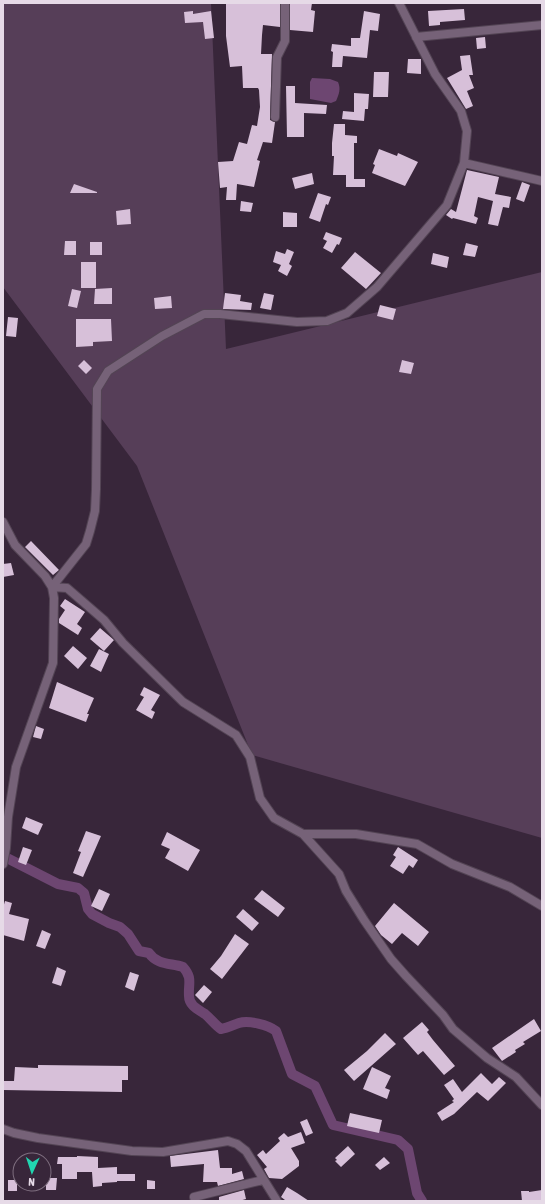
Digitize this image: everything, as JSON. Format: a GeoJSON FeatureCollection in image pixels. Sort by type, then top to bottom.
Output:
{"type":"FeatureCollection","features":[{"type":"Feature","properties":{"kind":"street"},"geometry":{"type":"LineString","coordinates":[[275,117],[277,57],[285,41],[285,3]]}},
{"type":"Feature","properties":{"kind":"street"},"geometry":{"type":"LineString","coordinates":[[52,587],[86,544],[90,530],[96,490],[97,389],[108,371],[162,336],[204,314],[220,314],[297,322],[327,321],[347,313],[377,287],[447,205],[464,163],[467,131],[461,111],[435,74],[399,3]]}},
{"type":"Feature","properties":{"kind":"street"},"geometry":{"type":"LineString","coordinates":[[416,37],[542,25]]}},
{"type":"Feature","properties":{"kind":"street"},"geometry":{"type":"LineString","coordinates":[[464,163],[542,181]]}},
{"type":"Feature","properties":{"kind":"street"},"geometry":{"type":"LineString","coordinates":[[3,522],[15,545],[46,576],[52,587],[54,598],[53,663],[16,766],[8,817],[6,848],[3,864]]}},
{"type":"Feature","properties":{"kind":"street"},"geometry":{"type":"LineString","coordinates":[[52,587],[67,588],[104,620],[122,643],[183,702],[236,735],[250,757],[260,798],[274,818],[303,834],[339,874],[346,891],[391,959],[443,1015],[453,1029],[487,1058],[516,1077],[542,1106]]}},
{"type":"Feature","properties":{"kind":"street"},"geometry":{"type":"LineString","coordinates":[[303,834],[356,834],[417,844],[452,864],[510,887],[542,906]]}},
{"type":"Feature","properties":{"kind":"street"},"geometry":{"type":"LineString","coordinates":[[3,1129],[38,1138],[132,1151],[163,1152],[228,1141],[237,1144],[246,1150],[263,1180],[278,1201]]}},
{"type":"Feature","properties":{"kind":"street"},"geometry":{"type":"LineString","coordinates":[[195,1201],[194,1197],[263,1180]]}},
{"type":"Feature","properties":{"kind":"shaded area"},"geometry":{"type":"Polygon","coordinates":[[[3,3],[211,3],[226,349],[542,272],[542,838],[252,755],[137,466],[3,287],[3,3]]]}},
{"type":"Feature","properties":{"kind":"shaded area"},"geometry":{"type":"Polygon","coordinates":[[[312,78],[330,79],[338,82],[339,92],[336,101],[331,103],[310,99],[310,82],[312,78]]]}},
{"type":"Feature","properties":{"kind":"building"},"geometry":{"type":"Polygon","coordinates":[[[226,3],[280,3],[280,27],[263,25],[262,35],[261,54],[272,54],[270,120],[275,122],[272,143],[263,142],[257,160],[260,161],[254,187],[237,184],[236,200],[226,200],[227,187],[220,188],[218,162],[233,161],[239,142],[247,144],[252,125],[257,126],[260,107],[258,88],[243,88],[242,66],[230,67],[226,36],[226,3]]]}},
{"type":"Feature","properties":{"kind":"building"},"geometry":{"type":"Polygon","coordinates":[[[290,3],[312,3],[311,10],[315,11],[313,32],[290,30],[290,3]]]}},
{"type":"Feature","properties":{"kind":"building"},"geometry":{"type":"Polygon","coordinates":[[[464,9],[465,20],[440,22],[440,25],[429,26],[428,11],[464,9]]]}},
{"type":"Feature","properties":{"kind":"building"},"geometry":{"type":"Polygon","coordinates":[[[193,11],[193,14],[211,11],[214,38],[205,39],[203,22],[185,23],[184,12],[193,11]]]}},
{"type":"Feature","properties":{"kind":"building"},"geometry":{"type":"Polygon","coordinates":[[[364,11],[380,14],[378,31],[370,30],[367,58],[343,56],[342,67],[332,67],[332,44],[351,46],[351,38],[360,38],[364,11]]]}},
{"type":"Feature","properties":{"kind":"building"},"geometry":{"type":"Polygon","coordinates":[[[485,37],[486,48],[477,49],[476,38],[485,37]]]}},
{"type":"Feature","properties":{"kind":"building"},"geometry":{"type":"Polygon","coordinates":[[[470,55],[473,75],[469,75],[474,88],[467,91],[473,106],[466,109],[447,78],[462,70],[460,56],[470,55]]]}},
{"type":"Feature","properties":{"kind":"building"},"geometry":{"type":"Polygon","coordinates":[[[408,59],[421,59],[421,74],[407,73],[408,59]]]}},
{"type":"Feature","properties":{"kind":"building"},"geometry":{"type":"Polygon","coordinates":[[[374,72],[389,72],[388,97],[373,97],[374,72]]]}},
{"type":"Feature","properties":{"kind":"building"},"geometry":{"type":"Polygon","coordinates":[[[286,86],[295,86],[295,103],[327,105],[326,114],[304,113],[304,137],[287,137],[286,86]]]}},
{"type":"Feature","properties":{"kind":"building"},"geometry":{"type":"Polygon","coordinates":[[[354,93],[369,94],[368,109],[365,109],[364,121],[342,119],[343,111],[354,112],[354,93]]]}},
{"type":"Feature","properties":{"kind":"building"},"geometry":{"type":"Polygon","coordinates":[[[334,124],[345,124],[345,135],[357,136],[357,143],[354,143],[354,179],[365,179],[365,187],[346,187],[346,175],[333,175],[334,156],[332,156],[332,143],[334,124]]]}},
{"type":"Feature","properties":{"kind":"building"},"geometry":{"type":"Polygon","coordinates":[[[379,149],[397,156],[398,153],[418,162],[405,186],[372,173],[375,165],[373,164],[379,149]]]}},
{"type":"Feature","properties":{"kind":"building"},"geometry":{"type":"Polygon","coordinates":[[[467,170],[499,177],[495,194],[511,197],[509,208],[503,207],[498,226],[488,224],[493,201],[478,197],[474,216],[478,218],[476,224],[452,219],[446,215],[451,209],[456,212],[467,170]]]}},
{"type":"Feature","properties":{"kind":"building"},"geometry":{"type":"Polygon","coordinates":[[[312,173],[314,184],[295,189],[292,178],[312,173]]]}},
{"type":"Feature","properties":{"kind":"building"},"geometry":{"type":"Polygon","coordinates":[[[522,182],[530,185],[524,202],[516,199],[522,182]]]}},
{"type":"Feature","properties":{"kind":"building"},"geometry":{"type":"Polygon","coordinates":[[[74,184],[97,192],[97,193],[70,193],[74,184]]]}},
{"type":"Feature","properties":{"kind":"building"},"geometry":{"type":"Polygon","coordinates":[[[318,193],[331,197],[328,205],[326,204],[320,222],[309,218],[318,193]]]}},
{"type":"Feature","properties":{"kind":"building"},"geometry":{"type":"Polygon","coordinates":[[[241,201],[253,203],[251,212],[240,211],[241,201]]]}},
{"type":"Feature","properties":{"kind":"building"},"geometry":{"type":"Polygon","coordinates":[[[130,209],[131,224],[117,225],[116,211],[130,209]]]}},
{"type":"Feature","properties":{"kind":"building"},"geometry":{"type":"Polygon","coordinates":[[[283,212],[297,213],[297,227],[283,227],[283,212]]]}},
{"type":"Feature","properties":{"kind":"building"},"geometry":{"type":"Polygon","coordinates":[[[326,232],[342,238],[339,245],[337,244],[332,253],[323,248],[327,241],[323,239],[326,232]]]}},
{"type":"Feature","properties":{"kind":"building"},"geometry":{"type":"Polygon","coordinates":[[[65,241],[76,241],[76,255],[64,255],[65,241]]]}},
{"type":"Feature","properties":{"kind":"building"},"geometry":{"type":"Polygon","coordinates":[[[90,242],[102,242],[102,255],[90,255],[90,242]]]}},
{"type":"Feature","properties":{"kind":"building"},"geometry":{"type":"Polygon","coordinates":[[[466,243],[478,246],[475,257],[463,255],[466,243]]]}},
{"type":"Feature","properties":{"kind":"building"},"geometry":{"type":"Polygon","coordinates":[[[287,249],[294,252],[289,264],[292,266],[287,276],[278,271],[281,265],[273,262],[276,251],[285,254],[287,249]]]}},
{"type":"Feature","properties":{"kind":"building"},"geometry":{"type":"Polygon","coordinates":[[[355,252],[381,273],[366,289],[341,268],[355,252]]]}},
{"type":"Feature","properties":{"kind":"building"},"geometry":{"type":"Polygon","coordinates":[[[433,253],[449,257],[447,268],[431,264],[433,253]]]}},
{"type":"Feature","properties":{"kind":"building"},"geometry":{"type":"Polygon","coordinates":[[[81,262],[96,262],[96,288],[81,288],[81,262]]]}},
{"type":"Feature","properties":{"kind":"building"},"geometry":{"type":"Polygon","coordinates":[[[112,288],[112,304],[94,304],[95,289],[112,288]]]}},
{"type":"Feature","properties":{"kind":"building"},"geometry":{"type":"Polygon","coordinates":[[[72,289],[81,291],[77,308],[68,306],[72,289]]]}},
{"type":"Feature","properties":{"kind":"building"},"geometry":{"type":"Polygon","coordinates":[[[225,293],[241,295],[240,301],[252,303],[251,310],[223,309],[225,293]]]}},
{"type":"Feature","properties":{"kind":"building"},"geometry":{"type":"Polygon","coordinates":[[[264,293],[274,295],[271,310],[260,308],[264,293]]]}},
{"type":"Feature","properties":{"kind":"building"},"geometry":{"type":"Polygon","coordinates":[[[171,296],[172,308],[155,309],[154,298],[171,296]]]}},
{"type":"Feature","properties":{"kind":"building"},"geometry":{"type":"Polygon","coordinates":[[[380,305],[396,309],[393,320],[377,316],[380,305]]]}},
{"type":"Feature","properties":{"kind":"building"},"geometry":{"type":"Polygon","coordinates":[[[8,317],[18,318],[16,337],[6,336],[8,317]]]}},
{"type":"Feature","properties":{"kind":"building"},"geometry":{"type":"Polygon","coordinates":[[[76,319],[111,319],[112,341],[93,342],[93,346],[76,347],[76,319]]]}},
{"type":"Feature","properties":{"kind":"building"},"geometry":{"type":"Polygon","coordinates":[[[84,360],[92,368],[86,374],[78,366],[84,360]]]}},
{"type":"Feature","properties":{"kind":"building"},"geometry":{"type":"Polygon","coordinates":[[[402,360],[414,363],[411,374],[399,372],[402,360]]]}},
{"type":"Feature","properties":{"kind":"building"},"geometry":{"type":"Polygon","coordinates":[[[31,541],[59,570],[53,575],[25,547],[31,541]]]}},
{"type":"Feature","properties":{"kind":"building"},"geometry":{"type":"Polygon","coordinates":[[[11,563],[14,575],[3,577],[3,564],[11,563]]]}},
{"type":"Feature","properties":{"kind":"building"},"geometry":{"type":"Polygon","coordinates":[[[65,599],[85,612],[77,624],[82,628],[78,635],[59,623],[59,619],[65,610],[60,606],[65,599]]]}},
{"type":"Feature","properties":{"kind":"building"},"geometry":{"type":"Polygon","coordinates":[[[100,628],[114,640],[104,651],[90,639],[100,628]]]}},
{"type":"Feature","properties":{"kind":"building"},"geometry":{"type":"Polygon","coordinates":[[[73,646],[87,658],[78,669],[64,656],[73,646]]]}},
{"type":"Feature","properties":{"kind":"building"},"geometry":{"type":"Polygon","coordinates":[[[99,649],[109,654],[101,672],[90,666],[99,649]]]}},
{"type":"Feature","properties":{"kind":"building"},"geometry":{"type":"Polygon","coordinates":[[[57,682],[94,698],[87,714],[89,714],[86,722],[49,708],[57,682]]]}},
{"type":"Feature","properties":{"kind":"building"},"geometry":{"type":"Polygon","coordinates":[[[144,687],[160,695],[151,710],[155,712],[152,719],[136,710],[144,697],[140,695],[144,687]]]}},
{"type":"Feature","properties":{"kind":"building"},"geometry":{"type":"Polygon","coordinates":[[[36,726],[44,729],[41,739],[33,737],[36,726]]]}},
{"type":"Feature","properties":{"kind":"building"},"geometry":{"type":"Polygon","coordinates":[[[26,817],[43,824],[38,835],[22,828],[26,817]]]}},
{"type":"Feature","properties":{"kind":"building"},"geometry":{"type":"Polygon","coordinates":[[[86,831],[101,836],[83,877],[73,873],[81,852],[78,851],[86,831]]]}},
{"type":"Feature","properties":{"kind":"building"},"geometry":{"type":"Polygon","coordinates":[[[167,832],[200,850],[188,871],[165,858],[170,849],[161,845],[167,832]]]}},
{"type":"Feature","properties":{"kind":"building"},"geometry":{"type":"Polygon","coordinates":[[[23,847],[32,850],[26,865],[18,862],[23,847]]]}},
{"type":"Feature","properties":{"kind":"building"},"geometry":{"type":"Polygon","coordinates":[[[398,847],[418,860],[413,868],[409,865],[403,874],[390,866],[396,857],[393,855],[398,847]]]}},
{"type":"Feature","properties":{"kind":"building"},"geometry":{"type":"Polygon","coordinates":[[[99,889],[110,894],[102,911],[91,906],[99,889]]]}},
{"type":"Feature","properties":{"kind":"building"},"geometry":{"type":"Polygon","coordinates":[[[262,890],[285,908],[278,917],[254,899],[262,890]]]}},
{"type":"Feature","properties":{"kind":"building"},"geometry":{"type":"Polygon","coordinates":[[[5,901],[12,903],[9,914],[29,919],[24,941],[3,935],[3,908],[5,901]]]}},
{"type":"Feature","properties":{"kind":"building"},"geometry":{"type":"Polygon","coordinates":[[[394,903],[429,932],[418,946],[402,933],[392,944],[381,935],[375,926],[394,903]]]}},
{"type":"Feature","properties":{"kind":"building"},"geometry":{"type":"Polygon","coordinates":[[[243,909],[259,923],[252,931],[236,917],[243,909]]]}},
{"type":"Feature","properties":{"kind":"building"},"geometry":{"type":"Polygon","coordinates":[[[42,930],[51,934],[45,949],[36,946],[42,930]]]}},
{"type":"Feature","properties":{"kind":"building"},"geometry":{"type":"Polygon","coordinates":[[[235,934],[249,944],[222,979],[210,969],[221,956],[235,934]]]}},
{"type":"Feature","properties":{"kind":"building"},"geometry":{"type":"Polygon","coordinates":[[[57,967],[66,971],[61,986],[52,983],[57,967]]]}},
{"type":"Feature","properties":{"kind":"building"},"geometry":{"type":"Polygon","coordinates":[[[130,972],[139,975],[134,991],[125,987],[130,972]]]}},
{"type":"Feature","properties":{"kind":"building"},"geometry":{"type":"Polygon","coordinates":[[[204,985],[212,992],[203,1003],[195,995],[204,985]]]}},
{"type":"Feature","properties":{"kind":"building"},"geometry":{"type":"Polygon","coordinates":[[[534,1019],[541,1031],[523,1042],[525,1044],[502,1061],[492,1048],[534,1019]]]}},
{"type":"Feature","properties":{"kind":"building"},"geometry":{"type":"Polygon","coordinates":[[[422,1022],[429,1030],[427,1032],[433,1040],[455,1066],[444,1075],[423,1051],[418,1055],[403,1038],[422,1022]]]}},
{"type":"Feature","properties":{"kind":"building"},"geometry":{"type":"Polygon","coordinates":[[[385,1033],[396,1044],[354,1081],[344,1070],[367,1051],[385,1033]]]}},
{"type":"Feature","properties":{"kind":"building"},"geometry":{"type":"Polygon","coordinates":[[[38,1065],[128,1066],[128,1080],[122,1080],[122,1092],[3,1090],[3,1081],[14,1081],[15,1067],[38,1068],[38,1065]]]}},
{"type":"Feature","properties":{"kind":"building"},"geometry":{"type":"Polygon","coordinates":[[[372,1067],[391,1076],[385,1088],[390,1090],[387,1099],[363,1089],[372,1067]]]}},
{"type":"Feature","properties":{"kind":"building"},"geometry":{"type":"Polygon","coordinates":[[[481,1073],[492,1084],[499,1077],[506,1083],[488,1101],[477,1092],[454,1114],[442,1121],[437,1113],[454,1102],[452,1101],[454,1099],[444,1085],[453,1079],[462,1092],[481,1073]]]}},
{"type":"Feature","properties":{"kind":"building"},"geometry":{"type":"Polygon","coordinates":[[[350,1113],[382,1120],[379,1133],[347,1126],[350,1113]]]}},
{"type":"Feature","properties":{"kind":"building"},"geometry":{"type":"Polygon","coordinates":[[[307,1119],[313,1133],[306,1136],[300,1122],[307,1119]]]}},
{"type":"Feature","properties":{"kind":"building"},"geometry":{"type":"Polygon","coordinates":[[[301,1132],[305,1143],[291,1148],[299,1161],[299,1166],[282,1179],[269,1178],[264,1169],[267,1167],[257,1155],[263,1150],[266,1154],[280,1141],[278,1138],[284,1133],[288,1137],[301,1132]]]}},
{"type":"Feature","properties":{"kind":"building"},"geometry":{"type":"Polygon","coordinates":[[[348,1146],[355,1154],[341,1167],[335,1161],[337,1160],[335,1158],[348,1146]]]}},
{"type":"Feature","properties":{"kind":"building"},"geometry":{"type":"Polygon","coordinates":[[[218,1150],[220,1168],[232,1168],[232,1174],[242,1171],[244,1179],[218,1186],[217,1182],[203,1182],[204,1164],[171,1167],[170,1156],[218,1150]]]}},
{"type":"Feature","properties":{"kind":"building"},"geometry":{"type":"Polygon","coordinates":[[[58,1157],[98,1157],[98,1168],[117,1167],[117,1174],[135,1174],[135,1181],[102,1183],[102,1186],[93,1187],[92,1172],[77,1172],[77,1179],[62,1179],[62,1164],[57,1164],[58,1157]]]}},
{"type":"Feature","properties":{"kind":"building"},"geometry":{"type":"Polygon","coordinates":[[[384,1157],[390,1163],[380,1170],[375,1165],[384,1157]]]}},
{"type":"Feature","properties":{"kind":"building"},"geometry":{"type":"Polygon","coordinates":[[[52,1178],[57,1178],[56,1190],[52,1190],[52,1178]]]}},
{"type":"Feature","properties":{"kind":"building"},"geometry":{"type":"Polygon","coordinates":[[[8,1180],[12,1180],[12,1191],[8,1191],[8,1180]]]}},
{"type":"Feature","properties":{"kind":"building"},"geometry":{"type":"Polygon","coordinates":[[[147,1180],[155,1181],[155,1189],[147,1189],[147,1180]]]}},
{"type":"Feature","properties":{"kind":"building"},"geometry":{"type":"Polygon","coordinates":[[[287,1187],[309,1201],[283,1201],[285,1200],[281,1197],[287,1187]]]}},
{"type":"Feature","properties":{"kind":"building"},"geometry":{"type":"Polygon","coordinates":[[[244,1190],[246,1199],[239,1201],[219,1201],[219,1197],[244,1190]]]}},
{"type":"Feature","properties":{"kind":"building"},"geometry":{"type":"Polygon","coordinates":[[[542,1190],[542,1201],[522,1201],[521,1191],[529,1192],[542,1190]]]}},
{"type":"Feature","properties":{"kind":"waterway"},"geometry":{"type":"LineString","coordinates":[[3,856],[58,884],[78,888],[84,893],[88,909],[92,914],[120,927],[128,934],[139,951],[149,953],[160,962],[183,967],[189,978],[189,999],[195,1007],[221,1029],[239,1023],[248,1022],[263,1025],[276,1031],[292,1074],[315,1086],[333,1125],[398,1140],[408,1149],[417,1193],[422,1201]]}}]}
